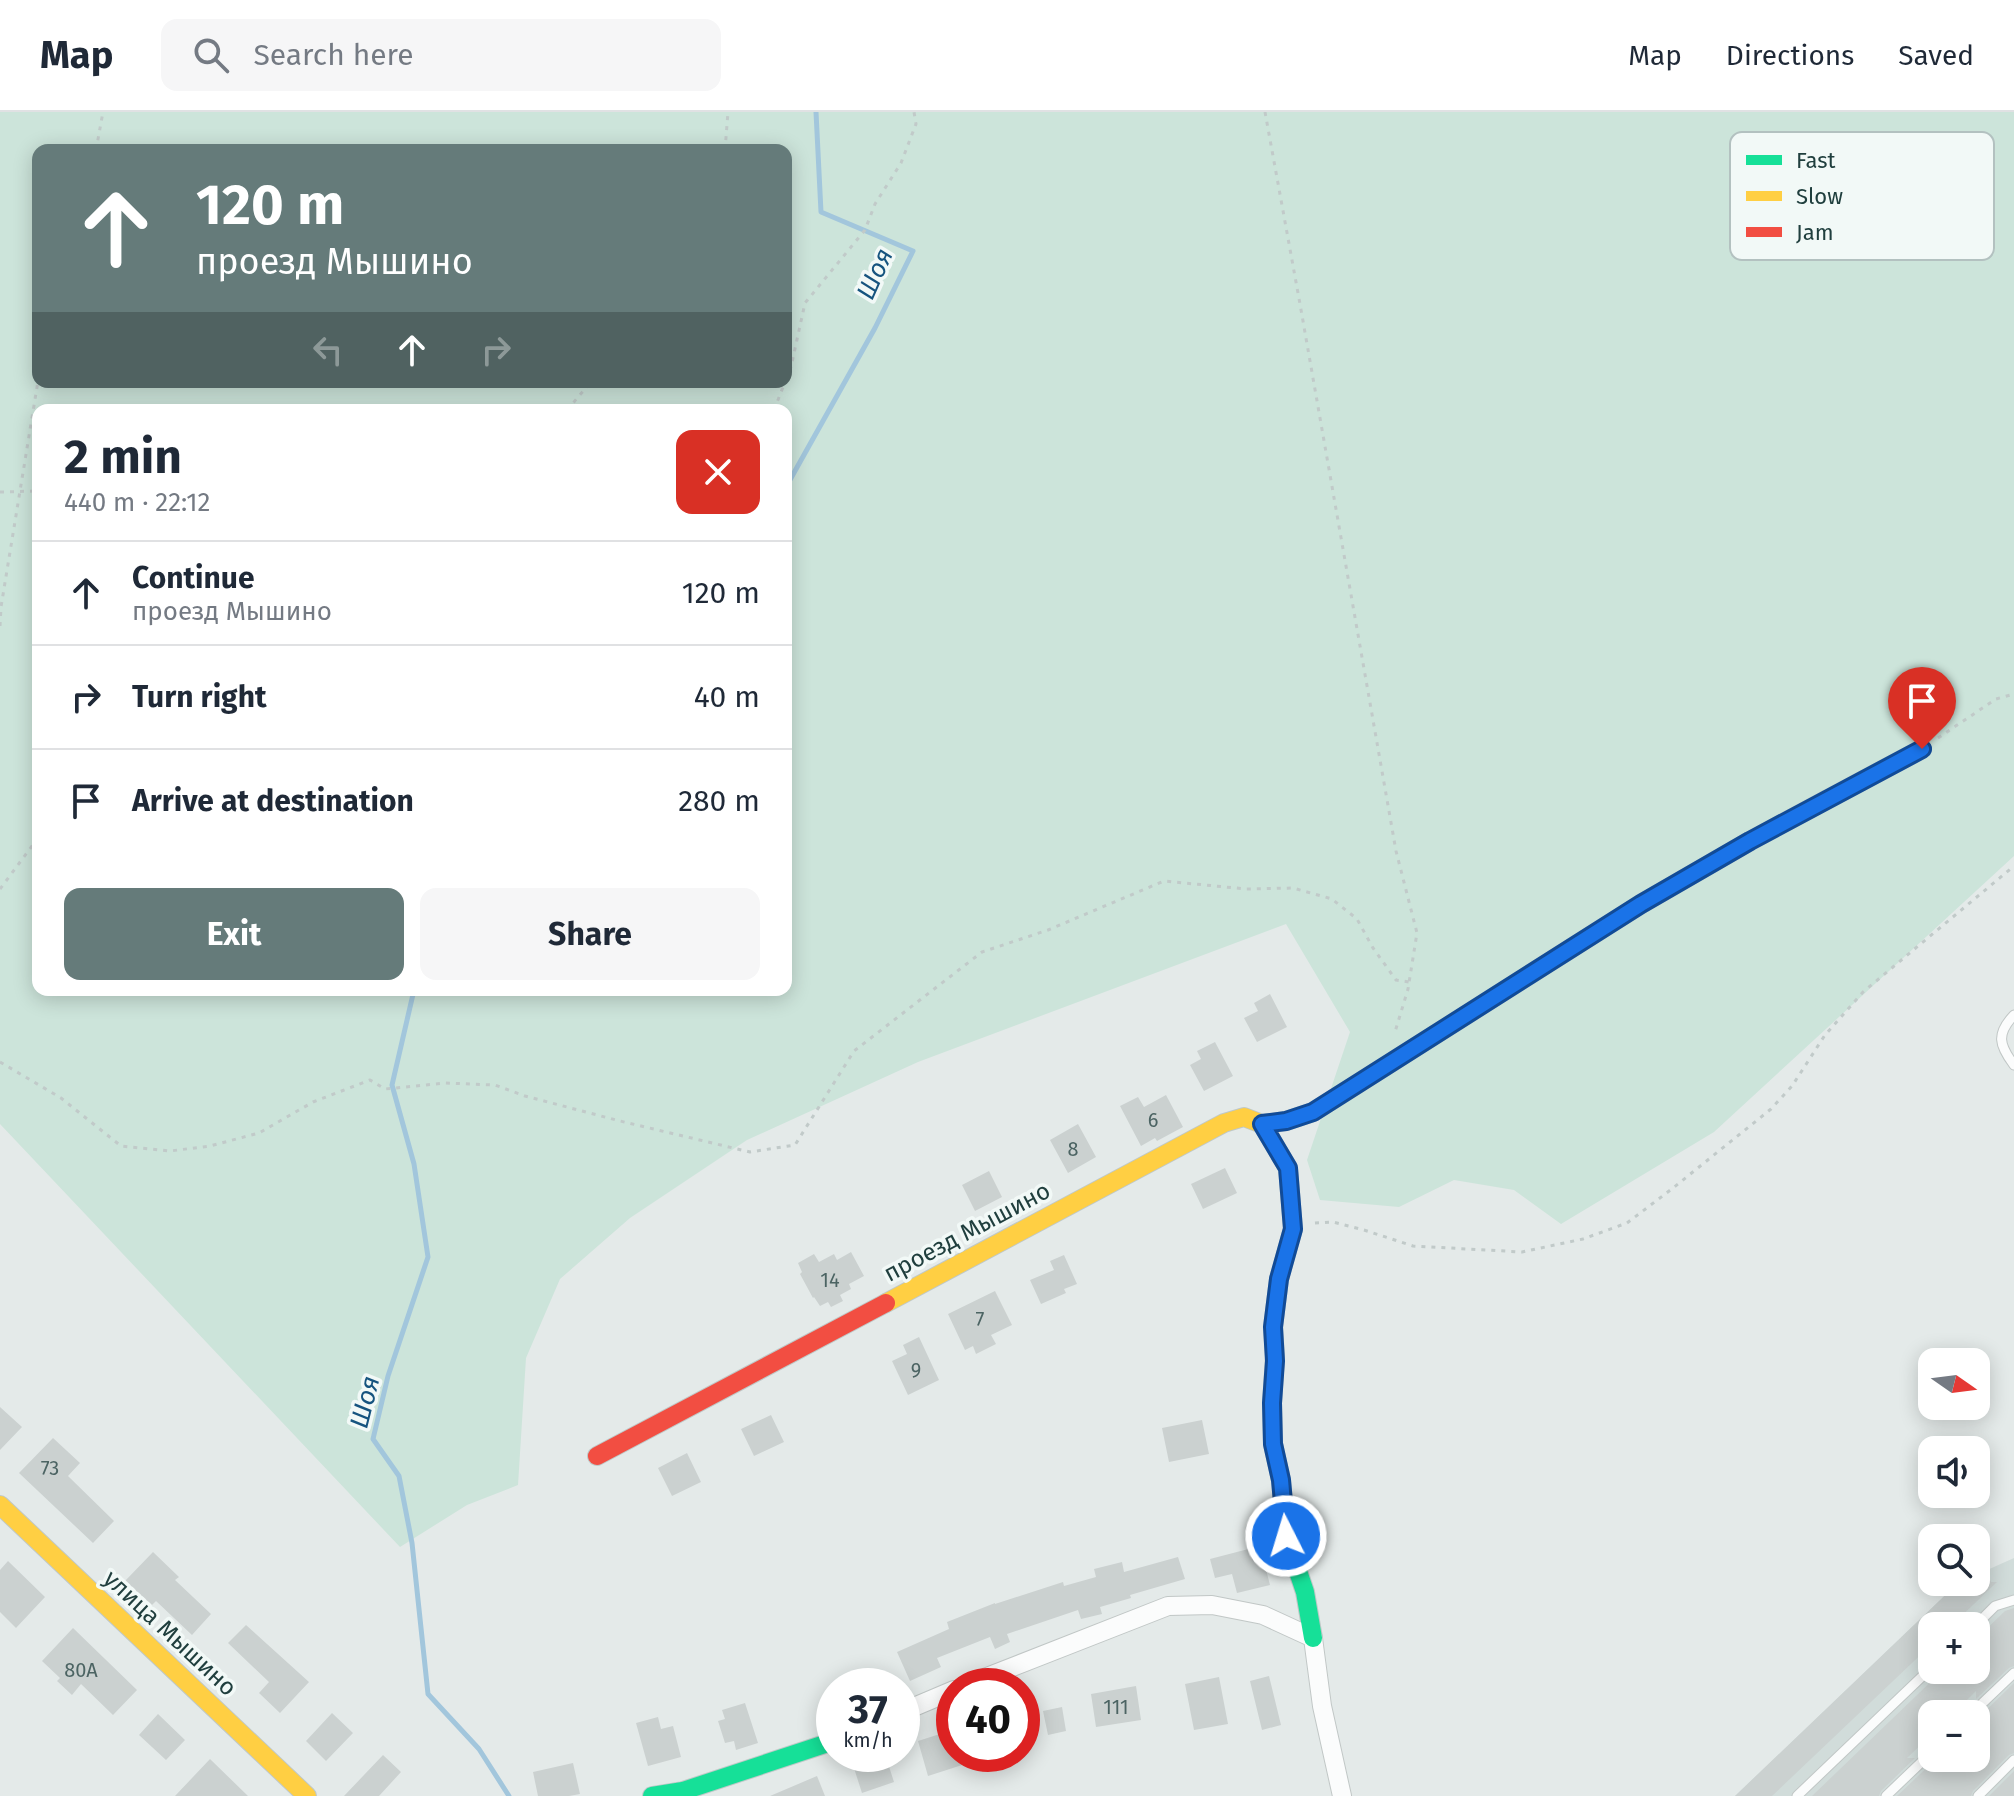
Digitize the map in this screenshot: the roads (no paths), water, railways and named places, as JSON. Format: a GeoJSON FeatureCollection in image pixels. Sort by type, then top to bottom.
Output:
{"type":"FeatureCollection","features":[{"type":"Feature","properties":{"kind":"street","name":"проезд Мышино"},"geometry":{"type":"LineString","coordinates":[[597,1456],[1224,1123],[1244,1117],[1262,1124],[1286,1121],[1313,1112],[1641,904],[1750,841],[1922,749]]}},
{"type":"Feature","properties":{"kind":"street"},"geometry":{"type":"LineString","coordinates":[[1262,1124],[1288,1168],[1293,1229],[1279,1279],[1273,1327],[1273,1444],[1281,1480],[1286,1536],[1305,1592],[1322,1706],[1342,1796]]}},
{"type":"Feature","properties":{"kind":"street","name":"улица Мышино"},"geometry":{"type":"LineString","coordinates":[[0,1505],[307,1796]]}},
{"type":"Feature","properties":{"kind":"street"},"geometry":{"type":"LineString","coordinates":[[1010,1668],[1168,1606],[1212,1605],[1263,1615],[1313,1638]]}},
{"type":"Feature","properties":{"kind":"street"},"geometry":{"type":"LineString","coordinates":[[652,1796],[683,1791],[816,1747]]}},
{"type":"Feature","properties":{"kind":"lane"},"geometry":{"type":"LineString","coordinates":[[2014,1015],[2004,1025],[2001,1037],[2004,1053],[2014,1065]]}},
{"type":"Feature","properties":{"kind":"lane"},"geometry":{"type":"LineString","coordinates":[[1989,1612],[1995,1606],[2014,1600]]}},
{"type":"Feature","properties":{"kind":"lane"},"geometry":{"type":"LineString","coordinates":[[1986,1700],[2014,1673]]}},
{"type":"Feature","properties":{"kind":"lane"},"geometry":{"type":"LineString","coordinates":[[1797,1796],[1918,1680]]}},
{"type":"Feature","properties":{"kind":"lane"},"geometry":{"type":"LineString","coordinates":[[1978,1796],[2014,1760]]}},
{"type":"Feature","properties":{"kind":"lane"},"geometry":{"type":"LineString","coordinates":[[1886,1796],[1918,1765]]}},
{"type":"Feature","properties":{"kind":"waterway","name":"Шоя"},"geometry":{"type":"LineString","coordinates":[[792,476],[875,328],[913,251],[821,212],[816,112]]}},
{"type":"Feature","properties":{"kind":"waterway","name":"Шоя"},"geometry":{"type":"LineString","coordinates":[[413,996],[392,1085],[414,1164],[428,1257],[388,1376],[373,1439],[399,1476],[412,1543],[428,1694],[479,1749],[509,1796]]}}]}
